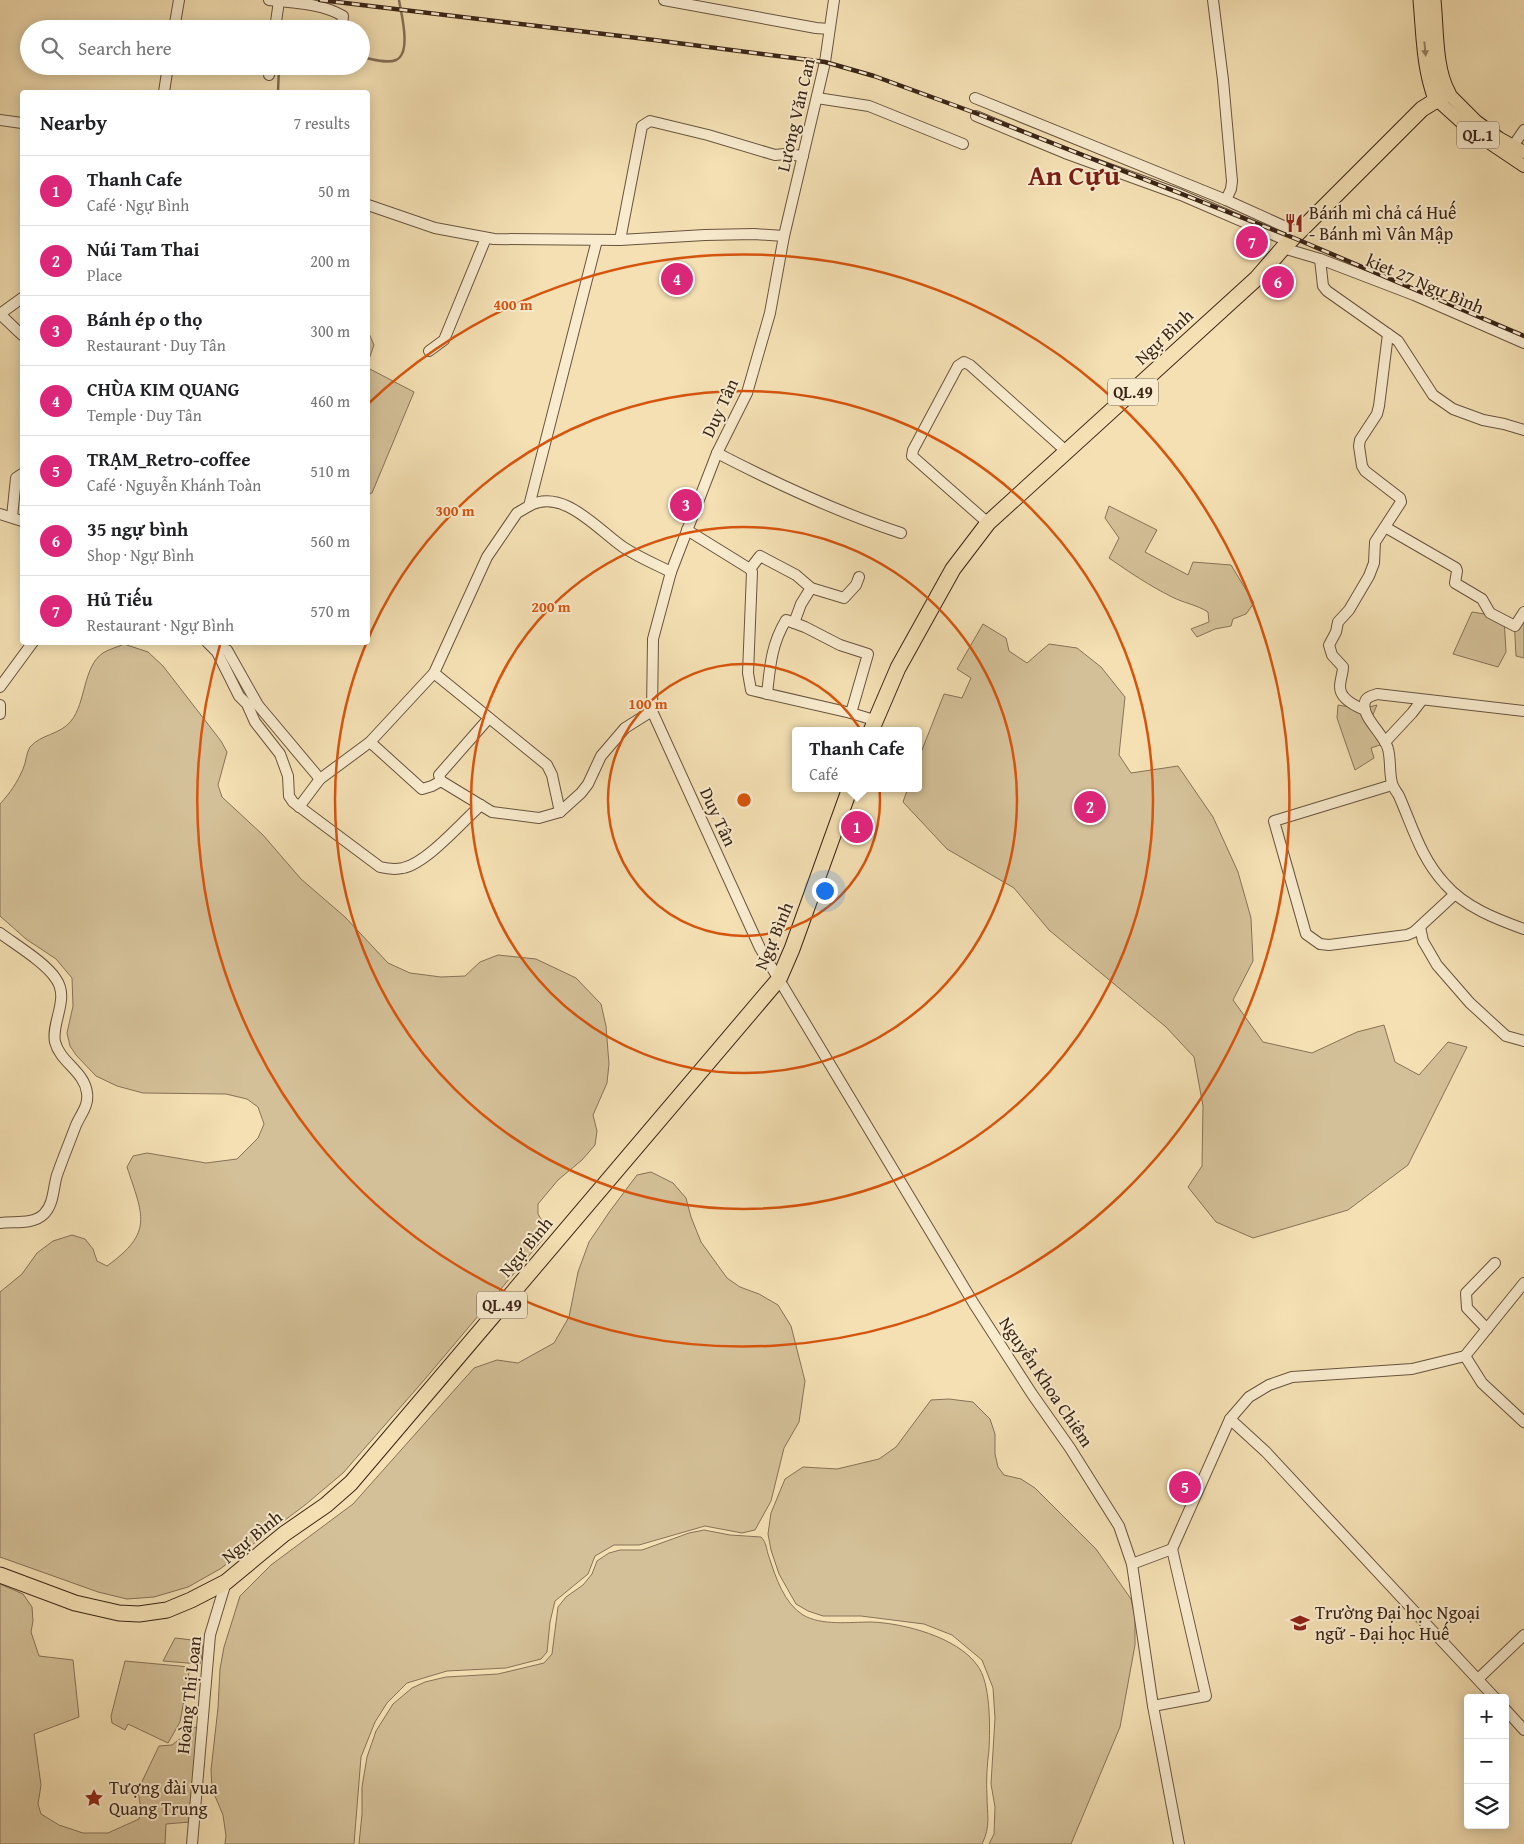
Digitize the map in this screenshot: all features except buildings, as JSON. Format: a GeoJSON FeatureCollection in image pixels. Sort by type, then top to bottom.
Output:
{"type":"FeatureCollection","features":[{"type":"Feature","properties":{"kind":"highway","name":"QL.1"},"geometry":{"type":"LineString","coordinates":[[1421,0],[1427,64],[1431,84],[1442,96]]}},
{"type":"Feature","properties":{"kind":"highway","name":"QL.1"},"geometry":{"type":"LineString","coordinates":[[1433,0],[1443,85],[1442,96]]}},
{"type":"Feature","properties":{"kind":"highway","name":"Ngự Bình"},"geometry":{"type":"LineString","coordinates":[[873,725],[898,668],[953,569],[988,523],[1256,278],[1422,109],[1442,96]]}},
{"type":"Feature","properties":{"kind":"highway","name":"Ngự Bình"},"geometry":{"type":"LineString","coordinates":[[0,1575],[75,1603],[119,1613],[140,1614],[167,1610],[192,1600],[226,1582],[284,1534],[326,1505],[350,1483],[779,979],[792,949],[849,792]]}},
{"type":"Feature","properties":{"kind":"main road","name":"QL.1"},"geometry":{"type":"LineString","coordinates":[[1442,96],[1499,138],[1519,149]]}},
{"type":"Feature","properties":{"kind":"main road","name":"QL.1"},"geometry":{"type":"LineString","coordinates":[[1442,96],[1469,129],[1524,166]]}},
{"type":"Feature","properties":{"kind":"street"},"geometry":{"type":"LineString","coordinates":[[176,20],[179,0]]}},
{"type":"Feature","properties":{"kind":"street"},"geometry":{"type":"LineString","coordinates":[[664,0],[829,29]]}},
{"type":"Feature","properties":{"kind":"street","name":"Lương Văn Can"},"geometry":{"type":"LineString","coordinates":[[784,236],[825,62],[834,0]]}},
{"type":"Feature","properties":{"kind":"street"},"geometry":{"type":"LineString","coordinates":[[1213,0],[1224,80],[1232,181],[1226,200]]}},
{"type":"Feature","properties":{"kind":"street"},"geometry":{"type":"LineString","coordinates":[[275,20],[274,1],[333,10],[343,16],[343,20]]}},
{"type":"Feature","properties":{"kind":"street"},"geometry":{"type":"LineString","coordinates":[[164,90],[167,75]]}},
{"type":"Feature","properties":{"kind":"street"},"geometry":{"type":"LineString","coordinates":[[817,98],[868,106],[963,144]]}},
{"type":"Feature","properties":{"kind":"street"},"geometry":{"type":"LineString","coordinates":[[975,98],[1226,200],[1291,241]]}},
{"type":"Feature","properties":{"kind":"street"},"geometry":{"type":"LineString","coordinates":[[976,116],[1065,153],[1181,195],[1291,241]]}},
{"type":"Feature","properties":{"kind":"street"},"geometry":{"type":"LineString","coordinates":[[0,120],[20,123]]}},
{"type":"Feature","properties":{"kind":"street"},"geometry":{"type":"LineString","coordinates":[[620,240],[642,126],[650,121],[708,135],[775,156],[785,154],[803,156]]}},
{"type":"Feature","properties":{"kind":"street"},"geometry":{"type":"LineString","coordinates":[[1519,149],[1524,130]]}},
{"type":"Feature","properties":{"kind":"street"},"geometry":{"type":"LineString","coordinates":[[370,206],[435,228],[494,239],[620,240],[754,234],[784,236]]}},
{"type":"Feature","properties":{"kind":"street","name":"Duy Tân"},"geometry":{"type":"LineString","coordinates":[[779,979],[760,948],[652,711],[653,639],[671,572],[717,452],[748,393],[770,313],[784,236]]}},
{"type":"Feature","properties":{"kind":"street"},"geometry":{"type":"LineString","coordinates":[[429,351],[444,340],[486,238]]}},
{"type":"Feature","properties":{"kind":"street"},"geometry":{"type":"LineString","coordinates":[[529,506],[597,240]]}},
{"type":"Feature","properties":{"kind":"street","name":"kiet 27 Ngự Bình"},"geometry":{"type":"LineString","coordinates":[[1291,241],[1320,259],[1414,295],[1524,343]]}},
{"type":"Feature","properties":{"kind":"street"},"geometry":{"type":"LineString","coordinates":[[1320,259],[1323,286],[1328,292],[1398,341],[1433,395],[1453,409],[1483,420],[1524,430]]}},
{"type":"Feature","properties":{"kind":"street"},"geometry":{"type":"LineString","coordinates":[[20,299],[0,314],[20,333]]}},
{"type":"Feature","properties":{"kind":"street"},"geometry":{"type":"LineString","coordinates":[[1365,710],[1354,706],[1341,693],[1343,667],[1332,655],[1329,645],[1336,632],[1338,622],[1349,610],[1369,576],[1374,563],[1375,542],[1402,502],[1400,498],[1365,471],[1362,466],[1359,446],[1363,434],[1377,414],[1388,334]]}},
{"type":"Feature","properties":{"kind":"street"},"geometry":{"type":"LineString","coordinates":[[988,523],[912,456],[913,450],[958,366],[964,362],[970,365],[1066,451]]}},
{"type":"Feature","properties":{"kind":"street"},"geometry":{"type":"LineString","coordinates":[[717,452],[757,474],[815,501],[856,518],[901,533]]}},
{"type":"Feature","properties":{"kind":"street"},"geometry":{"type":"LineString","coordinates":[[12,517],[16,478],[20,475]]}},
{"type":"Feature","properties":{"kind":"street"},"geometry":{"type":"LineString","coordinates":[[299,807],[320,779],[370,742],[434,673],[487,557],[517,513],[536,502],[550,502],[570,507],[592,521],[611,539],[633,554],[671,572]]}},
{"type":"Feature","properties":{"kind":"street"},"geometry":{"type":"LineString","coordinates":[[0,514],[20,519]]}},
{"type":"Feature","properties":{"kind":"street"},"geometry":{"type":"LineString","coordinates":[[1385,527],[1456,568],[1455,583],[1482,599],[1493,616],[1515,626],[1524,612]]}},
{"type":"Feature","properties":{"kind":"street"},"geometry":{"type":"LineString","coordinates":[[687,530],[752,572],[748,673],[751,690],[851,713],[873,725]]}},
{"type":"Feature","properties":{"kind":"street"},"geometry":{"type":"LineString","coordinates":[[750,569],[760,556],[796,575],[811,588],[844,598],[856,585],[859,577]]}},
{"type":"Feature","properties":{"kind":"street"},"geometry":{"type":"LineString","coordinates":[[794,623],[801,604],[811,588]]}},
{"type":"Feature","properties":{"kind":"street"},"geometry":{"type":"LineString","coordinates":[[767,694],[777,634],[786,620],[805,626],[840,644],[868,654],[851,713]]}},
{"type":"Feature","properties":{"kind":"street"},"geometry":{"type":"LineString","coordinates":[[0,687],[31,645]]}},
{"type":"Feature","properties":{"kind":"street"},"geometry":{"type":"LineString","coordinates":[[211,645],[255,722],[280,754],[288,776],[289,796],[299,807],[380,866],[393,869],[404,868],[416,863],[432,851],[481,805]]}},
{"type":"Feature","properties":{"kind":"street"},"geometry":{"type":"LineString","coordinates":[[213,645],[227,650],[258,705],[320,779]]}},
{"type":"Feature","properties":{"kind":"street"},"geometry":{"type":"LineString","coordinates":[[434,673],[547,765],[552,775],[560,812]]}},
{"type":"Feature","properties":{"kind":"street"},"geometry":{"type":"LineString","coordinates":[[1524,711],[1377,694],[1364,702],[1365,710],[1388,748],[1392,785],[1399,795],[1412,831],[1427,860],[1444,884],[1455,894],[1479,910],[1505,923],[1524,929]]}},
{"type":"Feature","properties":{"kind":"street"},"geometry":{"type":"LineString","coordinates":[[1385,742],[1422,700]]}},
{"type":"Feature","properties":{"kind":"street"},"geometry":{"type":"LineString","coordinates":[[0,705],[0,714]]}},
{"type":"Feature","properties":{"kind":"street"},"geometry":{"type":"LineString","coordinates":[[489,718],[439,775],[441,781],[492,812],[540,818],[560,812],[581,793],[588,784],[601,756],[625,728],[652,711]]}},
{"type":"Feature","properties":{"kind":"street"},"geometry":{"type":"LineString","coordinates":[[370,742],[422,789],[441,781]]}},
{"type":"Feature","properties":{"kind":"street"},"geometry":{"type":"LineString","coordinates":[[1392,785],[1274,821],[1303,929],[1310,938],[1320,944],[1339,945],[1407,935],[1420,927],[1455,894]]}},
{"type":"Feature","properties":{"kind":"street"},"geometry":{"type":"LineString","coordinates":[[1420,927],[1423,941],[1437,965],[1470,1003],[1506,1036],[1524,1041]]}},
{"type":"Feature","properties":{"kind":"street"},"geometry":{"type":"LineString","coordinates":[[0,933],[49,971],[60,1006],[55,1032],[56,1045],[79,1074],[88,1092],[85,1110],[68,1137],[50,1204],[45,1213],[32,1220],[0,1223]]}},
{"type":"Feature","properties":{"kind":"street","name":"Nguyễn Khoa Chiêm"},"geometry":{"type":"LineString","coordinates":[[779,979],[974,1304],[1032,1394],[1070,1448],[1119,1526],[1132,1564],[1152,1706],[1179,1844]]}},
{"type":"Feature","properties":{"kind":"street"},"geometry":{"type":"LineString","coordinates":[[1487,1329],[1467,1308],[1466,1293],[1495,1263]]}},
{"type":"Feature","properties":{"kind":"street"},"geometry":{"type":"LineString","coordinates":[[1152,1706],[1206,1696],[1172,1549],[1230,1419],[1249,1397],[1269,1384],[1292,1377],[1412,1370],[1465,1356],[1524,1283]]}},
{"type":"Feature","properties":{"kind":"street"},"geometry":{"type":"LineString","coordinates":[[1465,1356],[1482,1383],[1524,1422]]}},
{"type":"Feature","properties":{"kind":"street"},"geometry":{"type":"LineString","coordinates":[[1230,1419],[1266,1452],[1491,1694]]}},
{"type":"Feature","properties":{"kind":"street"},"geometry":{"type":"LineString","coordinates":[[1132,1564],[1172,1549]]}},
{"type":"Feature","properties":{"kind":"street","name":"Hoàng Thị Loan"},"geometry":{"type":"LineString","coordinates":[[192,1844],[210,1635],[226,1582]]}},
{"type":"Feature","properties":{"kind":"street"},"geometry":{"type":"LineString","coordinates":[[1478,1679],[1524,1635]]}},
{"type":"Feature","properties":{"kind":"street"},"geometry":{"type":"LineString","coordinates":[[1509,1713],[1524,1730]]}},
{"type":"Feature","properties":{"kind":"shaded area"},"geometry":{"type":"Polygon","coordinates":[[[370,336],[374,345],[370,356],[370,336]]]}},
{"type":"Feature","properties":{"kind":"shaded area"},"geometry":{"type":"Polygon","coordinates":[[[370,369],[414,392],[372,493],[370,494],[370,369]]]}},
{"type":"Feature","properties":{"kind":"shaded area"},"geometry":{"type":"Polygon","coordinates":[[[1109,506],[1157,530],[1145,552],[1188,575],[1193,562],[1231,565],[1254,603],[1246,614],[1233,619],[1231,626],[1215,629],[1197,637],[1191,629],[1209,622],[1208,612],[1164,593],[1109,558],[1119,538],[1105,518],[1109,506]]]}},
{"type":"Feature","properties":{"kind":"shaded area"},"geometry":{"type":"Polygon","coordinates":[[[1472,612],[1504,617],[1506,652],[1498,667],[1453,654],[1472,612]]]}},
{"type":"Feature","properties":{"kind":"shaded area"},"geometry":{"type":"Polygon","coordinates":[[[1514,618],[1524,619],[1524,658],[1516,656],[1514,618]]]}},
{"type":"Feature","properties":{"kind":"shaded area"},"geometry":{"type":"Polygon","coordinates":[[[983,624],[1006,638],[1009,651],[1027,663],[1049,644],[1077,648],[1101,667],[1125,697],[1119,755],[1131,773],[1178,766],[1213,817],[1238,872],[1251,918],[1253,961],[1233,1000],[1263,1042],[1312,1053],[1357,1032],[1384,1025],[1395,1062],[1419,1075],[1448,1042],[1467,1047],[1408,1165],[1348,1210],[1253,1238],[1216,1222],[1188,1187],[1202,1166],[1203,1106],[1194,1057],[1166,1027],[1049,930],[1014,888],[947,849],[903,802],[907,792],[922,792],[922,750],[944,694],[962,698],[971,678],[957,669],[983,624]]]}},
{"type":"Feature","properties":{"kind":"shaded area"},"geometry":{"type":"Polygon","coordinates":[[[122,645],[127,645],[148,652],[163,666],[221,741],[227,752],[218,785],[222,797],[263,835],[301,879],[345,917],[388,963],[410,973],[441,977],[465,976],[480,962],[498,955],[536,959],[576,978],[601,1004],[606,1026],[609,1064],[607,1083],[593,1115],[597,1131],[595,1145],[582,1160],[558,1180],[538,1204],[538,1214],[546,1228],[543,1239],[343,1473],[305,1505],[220,1569],[188,1587],[154,1597],[127,1599],[98,1592],[0,1557],[0,1292],[22,1274],[37,1253],[53,1241],[72,1235],[85,1239],[93,1249],[97,1261],[107,1266],[122,1254],[138,1233],[141,1222],[137,1198],[127,1167],[133,1156],[147,1153],[206,1163],[237,1159],[258,1138],[264,1124],[258,1107],[247,1099],[226,1094],[143,1093],[117,1086],[96,1076],[70,1046],[67,1033],[73,1006],[72,978],[56,959],[26,939],[0,916],[0,804],[18,779],[30,747],[40,739],[67,726],[71,721],[80,705],[88,675],[96,659],[105,652],[122,645]]]}},
{"type":"Feature","properties":{"kind":"shaded area"},"geometry":{"type":"Polygon","coordinates":[[[1338,705],[1361,709],[1377,705],[1372,717],[1380,732],[1380,745],[1371,748],[1374,758],[1355,770],[1337,718],[1338,705]]]}},
{"type":"Feature","properties":{"kind":"shaded area"},"geometry":{"type":"Polygon","coordinates":[[[651,1172],[673,1183],[686,1198],[701,1242],[727,1278],[740,1287],[759,1294],[778,1305],[791,1326],[805,1381],[799,1422],[784,1448],[771,1501],[755,1530],[742,1533],[705,1526],[639,1545],[614,1545],[595,1556],[588,1574],[555,1601],[550,1622],[547,1652],[541,1659],[506,1668],[447,1671],[407,1683],[387,1703],[375,1722],[361,1757],[354,1844],[225,1844],[226,1836],[223,1815],[212,1789],[211,1770],[220,1669],[224,1647],[240,1596],[271,1565],[353,1504],[474,1368],[497,1360],[518,1363],[554,1343],[569,1317],[578,1272],[589,1242],[637,1175],[651,1172]]]}},
{"type":"Feature","properties":{"kind":"shaded area"},"geometry":{"type":"Polygon","coordinates":[[[949,1399],[973,1402],[990,1419],[995,1434],[995,1454],[998,1467],[1004,1475],[1021,1479],[1035,1488],[1096,1549],[1131,1599],[1135,1617],[1135,1645],[1120,1727],[1071,1844],[989,1844],[994,1834],[995,1807],[991,1784],[995,1718],[993,1688],[982,1660],[952,1635],[924,1624],[861,1616],[823,1616],[808,1611],[796,1604],[779,1574],[771,1550],[768,1534],[771,1513],[785,1479],[803,1467],[837,1469],[879,1459],[896,1447],[931,1400],[949,1399]]]}},
{"type":"Feature","properties":{"kind":"shaded area"},"geometry":{"type":"Polygon","coordinates":[[[704,1530],[730,1535],[761,1537],[781,1589],[796,1610],[803,1615],[819,1621],[884,1623],[929,1633],[943,1639],[968,1655],[977,1665],[985,1682],[989,1718],[987,1767],[988,1820],[987,1831],[982,1844],[359,1844],[362,1787],[367,1757],[376,1731],[393,1704],[412,1688],[425,1682],[446,1677],[498,1674],[544,1663],[552,1654],[558,1607],[566,1597],[583,1585],[592,1574],[597,1561],[609,1553],[620,1550],[642,1550],[689,1533],[704,1530]]]}},
{"type":"Feature","properties":{"kind":"shaded area"},"geometry":{"type":"Polygon","coordinates":[[[0,1584],[23,1594],[32,1607],[33,1621],[31,1632],[39,1656],[73,1660],[79,1717],[34,1734],[41,1785],[38,1804],[41,1814],[59,1825],[83,1833],[108,1833],[139,1819],[141,1810],[138,1790],[159,1746],[172,1745],[195,1727],[198,1729],[190,1822],[166,1824],[165,1844],[0,1844],[0,1584]]]}},
{"type":"Feature","properties":{"kind":"shaded area"},"geometry":{"type":"Polygon","coordinates":[[[175,1638],[201,1641],[203,1651],[200,1664],[163,1661],[175,1638]]]}},
{"type":"Feature","properties":{"kind":"shaded area"},"geometry":{"type":"Polygon","coordinates":[[[125,1661],[190,1667],[180,1722],[168,1743],[128,1724],[125,1730],[112,1723],[111,1716],[125,1661]]]}},
{"type":"Feature","properties":{"kind":"waterway"},"geometry":{"type":"LineString","coordinates":[[370,59],[388,62],[396,60],[404,50],[405,41],[399,0]]}},
{"type":"Feature","properties":{"kind":"waterway"},"geometry":{"type":"LineString","coordinates":[[278,90],[279,75]]}},
{"type":"Feature","properties":{"kind":"railway"},"geometry":{"type":"LineString","coordinates":[[320,0],[825,62],[874,76],[978,114],[1294,238],[1524,336]]}},
{"type":"Feature","properties":{"kind":"place","name":"Bánh mì chả cá Huế - Bánh mì Vân Mập"},"geometry":{"type":"Point","coordinates":[1294,223]}},
{"type":"Feature","properties":{"kind":"place","name":"Hủ Tiếu"},"geometry":{"type":"Point","coordinates":[1252,242]}},
{"type":"Feature","properties":{"kind":"place","name":"CHÙA KIM QUANG"},"geometry":{"type":"Point","coordinates":[677,279]}},
{"type":"Feature","properties":{"kind":"place","name":"35 ngự bình"},"geometry":{"type":"Point","coordinates":[1278,282]}},
{"type":"Feature","properties":{"kind":"place","name":"Bánh ép o thọ"},"geometry":{"type":"Point","coordinates":[686,505]}},
{"type":"Feature","properties":{"kind":"place","name":"Núi Tam Thai"},"geometry":{"type":"Point","coordinates":[1090,807]}},
{"type":"Feature","properties":{"kind":"place","name":"Thanh Cafe"},"geometry":{"type":"Point","coordinates":[857,827]}},
{"type":"Feature","properties":{"kind":"place","name":"TRẠM_Retro-coffee"},"geometry":{"type":"Point","coordinates":[1185,1487]}},
{"type":"Feature","properties":{"kind":"place","name":"Trường Đại học Ngoại ngữ - Đại học Huế"},"geometry":{"type":"Point","coordinates":[1300,1623]}},
{"type":"Feature","properties":{"kind":"place","name":"Tượng đài vua Quang Trung"},"geometry":{"type":"Point","coordinates":[94,1798]}},
{"type":"Feature","properties":{"kind":"district","name":"An Cựu"},"geometry":{"type":"Point","coordinates":[1074,175]}}]}
